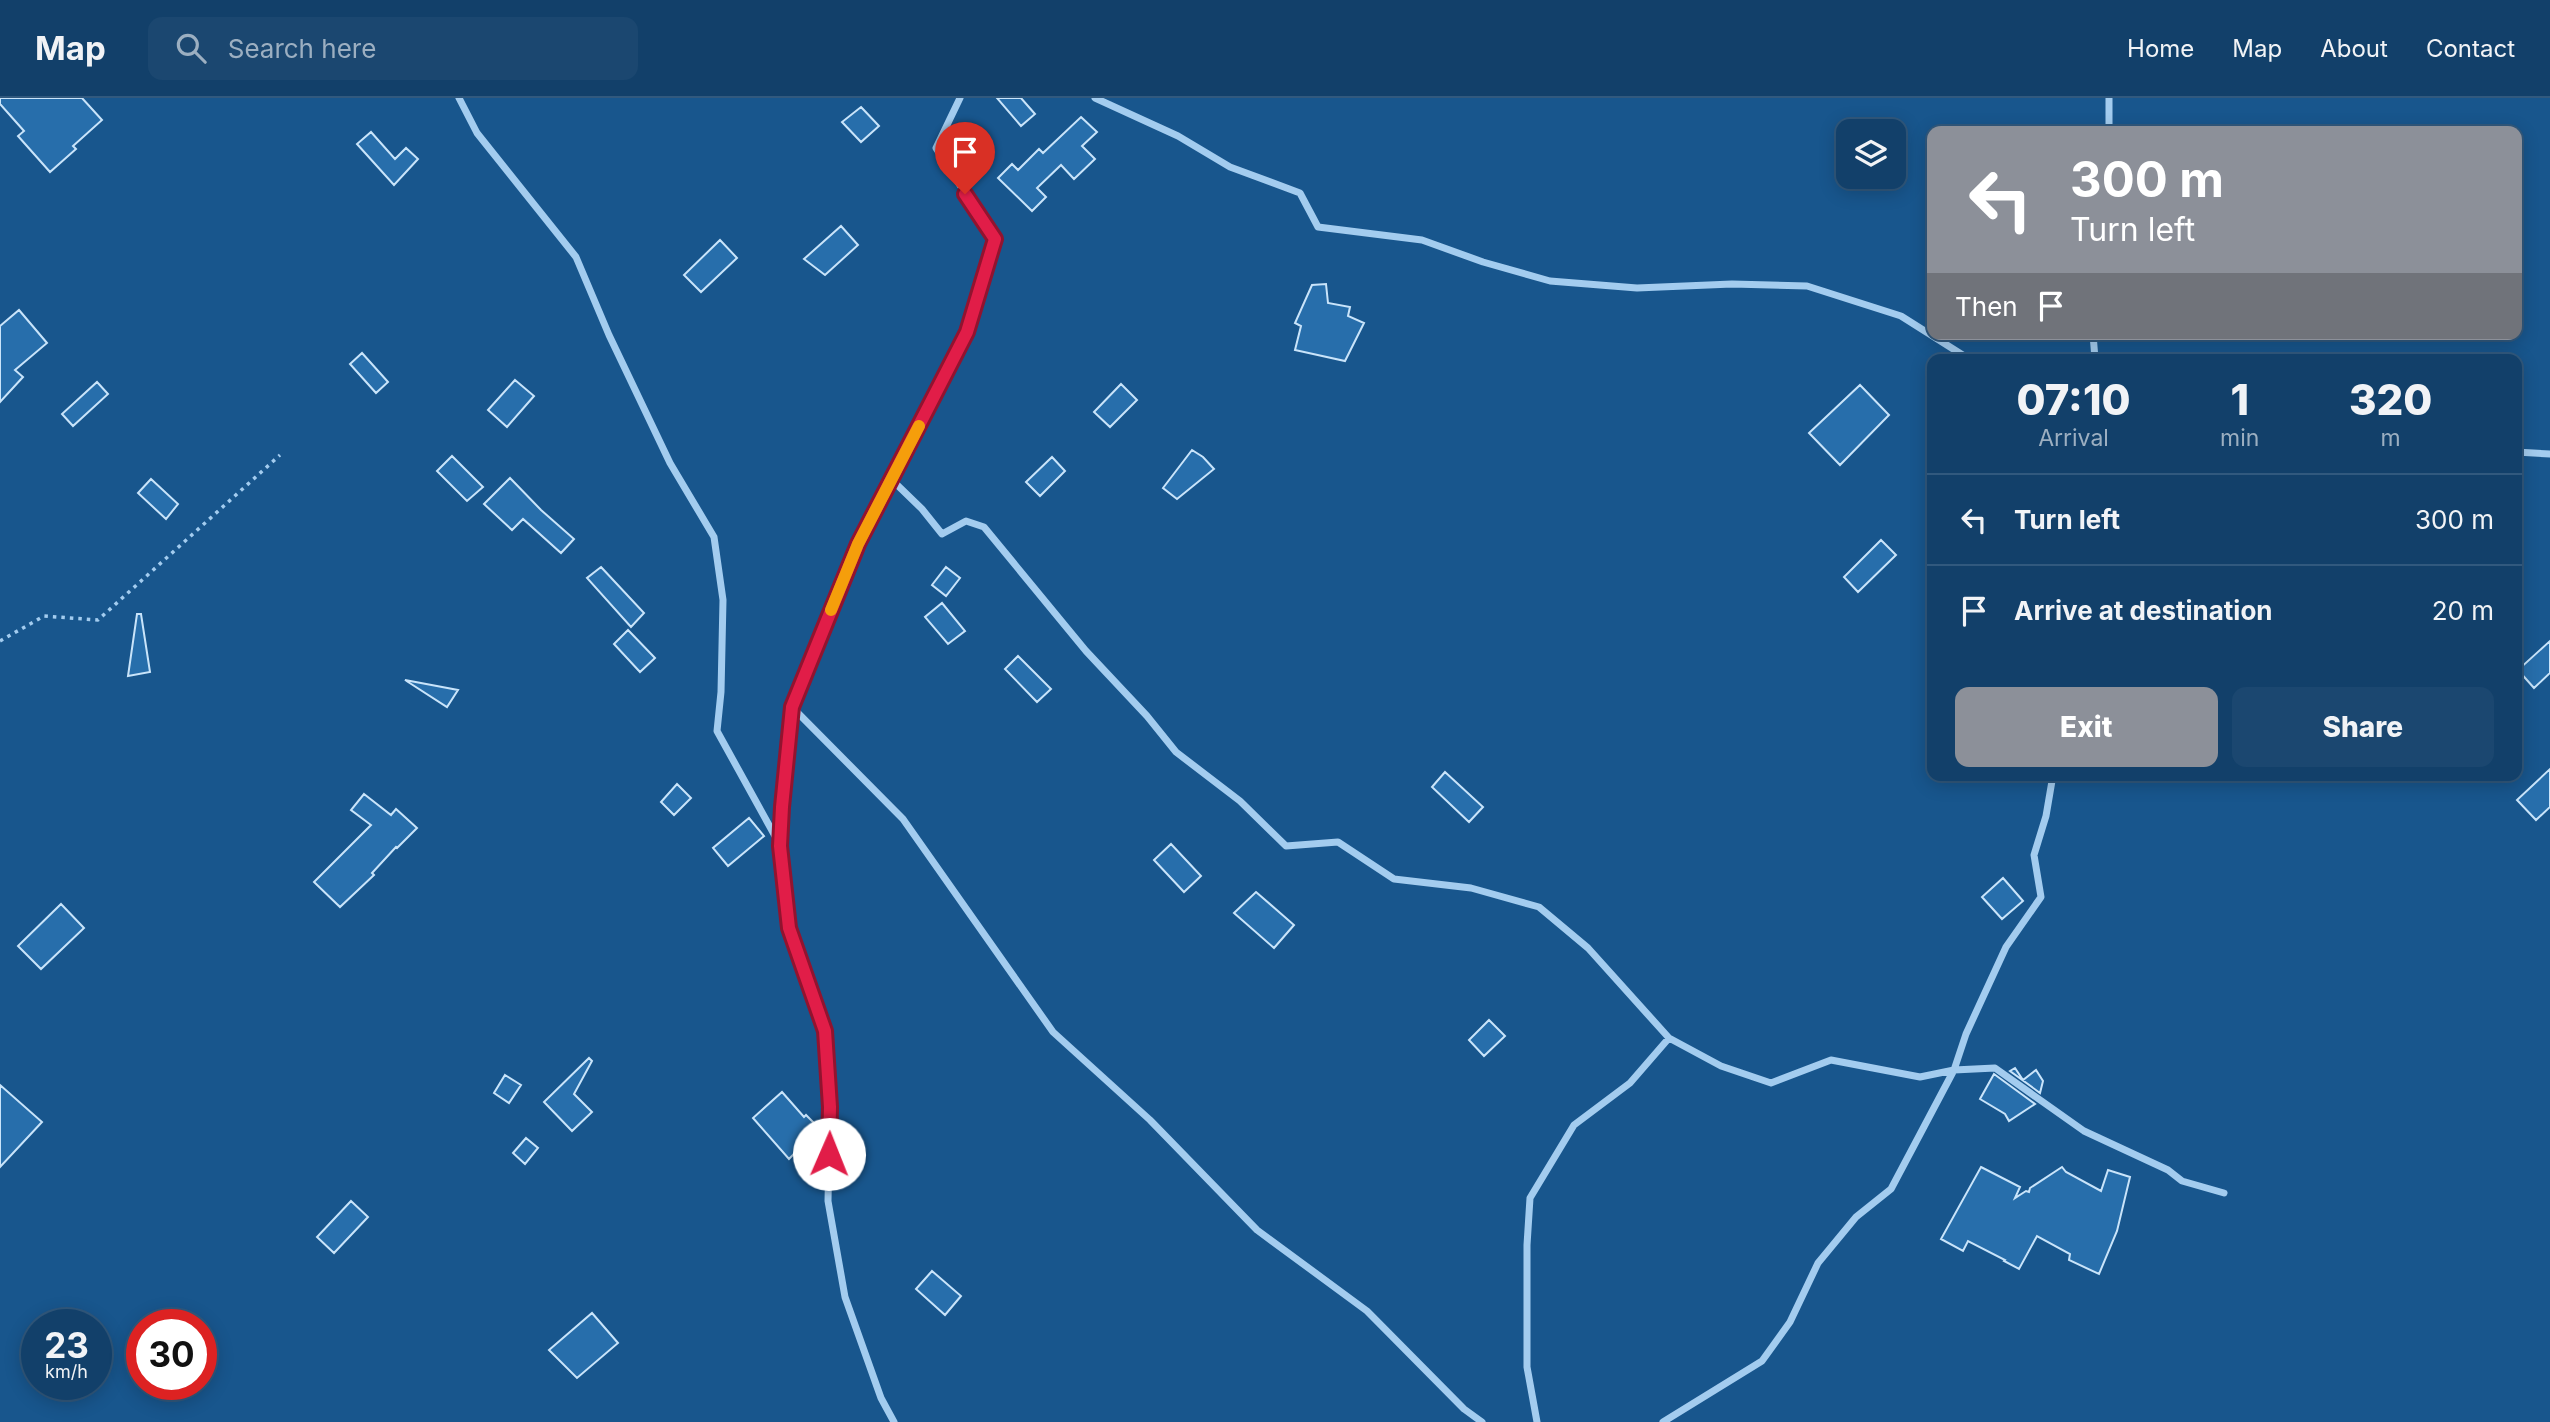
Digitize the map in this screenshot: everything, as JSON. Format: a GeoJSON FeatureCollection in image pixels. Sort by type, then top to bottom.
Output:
{"type":"FeatureCollection","features":[{"type":"Feature","properties":{"kind":"street"},"geometry":{"type":"LineString","coordinates":[[459,98],[477,133],[576,257],[609,335],[670,463],[714,537],[723,600],[721,692],[717,731],[780,846]]}},
{"type":"Feature","properties":{"kind":"street"},"geometry":{"type":"LineString","coordinates":[[894,1422],[881,1398],[845,1297],[828,1200],[830,1107],[825,1031],[789,928],[780,846],[792,707],[858,544],[967,332],[995,239],[936,148],[960,98]]}},
{"type":"Feature","properties":{"kind":"street"},"geometry":{"type":"LineString","coordinates":[[1095,98],[1178,136],[1230,167],[1300,193],[1318,227],[1422,240],[1483,262],[1550,281],[1637,288],[1732,284],[1807,286],[1901,316],[1927,332]]}},
{"type":"Feature","properties":{"kind":"street"},"geometry":{"type":"LineString","coordinates":[[2109,98],[2109,126]]}},
{"type":"Feature","properties":{"kind":"street"},"geometry":{"type":"LineString","coordinates":[[1939,340],[1961,354]]}},
{"type":"Feature","properties":{"kind":"street"},"geometry":{"type":"LineString","coordinates":[[2522,452],[2550,454]]}},
{"type":"Feature","properties":{"kind":"street"},"geometry":{"type":"LineString","coordinates":[[891,479],[922,509],[942,534],[966,521],[984,527],[1086,651],[1176,751],[1240,801],[1286,846],[1338,842],[1394,879],[1471,888],[1539,907],[1588,948],[1669,1038],[1721,1066],[1772,1083],[1831,1060],[1920,1077],[1954,1070],[1995,1068],[2084,1131],[2168,1170],[2182,1181],[2224,1193]]}},
{"type":"Feature","properties":{"kind":"street"},"geometry":{"type":"LineString","coordinates":[[792,707],[903,818],[1053,1032],[1150,1120],[1257,1230],[1367,1311],[1464,1409],[1482,1422]]}},
{"type":"Feature","properties":{"kind":"street"},"geometry":{"type":"LineString","coordinates":[[1663,1422],[1762,1361],[1790,1322],[1818,1263],[1856,1217],[1891,1189],[1954,1070],[1966,1034],[2006,947],[2040,897],[2034,855],[2046,816],[2052,781]]}},
{"type":"Feature","properties":{"kind":"street"},"geometry":{"type":"LineString","coordinates":[[1537,1422],[1527,1367],[1527,1245],[1530,1198],[1574,1125],[1630,1083],[1669,1038]]}},
{"type":"Feature","properties":{"kind":"path"},"geometry":{"type":"LineString","coordinates":[[0,641],[44,616],[98,620],[280,455]]}},
{"type":"Feature","properties":{"kind":"building"},"geometry":{"type":"Polygon","coordinates":[[[0,98],[82,98],[102,120],[73,146],[76,149],[50,172],[18,136],[24,131],[0,104],[0,98]]]}},
{"type":"Feature","properties":{"kind":"building"},"geometry":{"type":"Polygon","coordinates":[[[997,98],[1021,98],[1035,114],[1021,126],[997,98]]]}},
{"type":"Feature","properties":{"kind":"building"},"geometry":{"type":"Polygon","coordinates":[[[861,107],[879,126],[861,142],[842,122],[861,107]]]}},
{"type":"Feature","properties":{"kind":"building"},"geometry":{"type":"Polygon","coordinates":[[[1081,117],[1097,132],[1082,146],[1095,159],[1074,179],[1061,165],[1037,188],[1046,197],[1032,211],[998,178],[1012,164],[1018,170],[1039,149],[1043,153],[1081,117]]]}},
{"type":"Feature","properties":{"kind":"building"},"geometry":{"type":"Polygon","coordinates":[[[371,132],[395,159],[406,148],[418,159],[394,185],[357,144],[371,132]]]}},
{"type":"Feature","properties":{"kind":"building"},"geometry":{"type":"Polygon","coordinates":[[[841,226],[858,245],[825,275],[804,259],[841,226]]]}},
{"type":"Feature","properties":{"kind":"building"},"geometry":{"type":"Polygon","coordinates":[[[720,240],[737,258],[701,292],[684,275],[720,240]]]}},
{"type":"Feature","properties":{"kind":"building"},"geometry":{"type":"Polygon","coordinates":[[[1326,284],[1328,303],[1350,307],[1348,316],[1364,323],[1345,361],[1295,350],[1301,326],[1295,323],[1312,285],[1326,284]]]}},
{"type":"Feature","properties":{"kind":"building"},"geometry":{"type":"Polygon","coordinates":[[[19,310],[47,343],[15,370],[23,377],[0,402],[0,326],[19,310]]]}},
{"type":"Feature","properties":{"kind":"building"},"geometry":{"type":"Polygon","coordinates":[[[362,353],[388,382],[376,393],[350,364],[362,353]]]}},
{"type":"Feature","properties":{"kind":"building"},"geometry":{"type":"Polygon","coordinates":[[[515,380],[534,396],[507,427],[488,410],[515,380]]]}},
{"type":"Feature","properties":{"kind":"building"},"geometry":{"type":"Polygon","coordinates":[[[97,382],[108,394],[73,426],[62,414],[97,382]]]}},
{"type":"Feature","properties":{"kind":"building"},"geometry":{"type":"Polygon","coordinates":[[[1121,384],[1137,400],[1110,427],[1094,412],[1121,384]]]}},
{"type":"Feature","properties":{"kind":"building"},"geometry":{"type":"Polygon","coordinates":[[[1860,385],[1889,415],[1840,465],[1809,433],[1860,385]]]}},
{"type":"Feature","properties":{"kind":"building"},"geometry":{"type":"Polygon","coordinates":[[[1192,450],[1214,469],[1177,499],[1163,488],[1192,450]]]}},
{"type":"Feature","properties":{"kind":"building"},"geometry":{"type":"Polygon","coordinates":[[[452,456],[483,487],[467,501],[437,471],[452,456]]]}},
{"type":"Feature","properties":{"kind":"building"},"geometry":{"type":"Polygon","coordinates":[[[1052,457],[1065,471],[1040,496],[1026,482],[1052,457]]]}},
{"type":"Feature","properties":{"kind":"building"},"geometry":{"type":"Polygon","coordinates":[[[510,478],[574,539],[561,553],[523,519],[512,530],[484,504],[510,478]]]}},
{"type":"Feature","properties":{"kind":"building"},"geometry":{"type":"Polygon","coordinates":[[[151,479],[178,504],[166,519],[138,493],[151,479]]]}},
{"type":"Feature","properties":{"kind":"building"},"geometry":{"type":"Polygon","coordinates":[[[1881,540],[1896,555],[1858,592],[1844,577],[1881,540]]]}},
{"type":"Feature","properties":{"kind":"building"},"geometry":{"type":"Polygon","coordinates":[[[601,567],[644,613],[631,627],[587,578],[601,567]]]}},
{"type":"Feature","properties":{"kind":"building"},"geometry":{"type":"Polygon","coordinates":[[[946,567],[960,578],[946,596],[932,585],[946,567]]]}},
{"type":"Feature","properties":{"kind":"building"},"geometry":{"type":"Polygon","coordinates":[[[942,603],[965,631],[948,644],[925,617],[942,603]]]}},
{"type":"Feature","properties":{"kind":"building"},"geometry":{"type":"Polygon","coordinates":[[[137,614],[141,614],[150,672],[128,676],[137,614]]]}},
{"type":"Feature","properties":{"kind":"building"},"geometry":{"type":"Polygon","coordinates":[[[628,630],[655,658],[640,672],[614,644],[628,630]]]}},
{"type":"Feature","properties":{"kind":"building"},"geometry":{"type":"Polygon","coordinates":[[[2550,641],[2550,673],[2534,688],[2522,674],[2522,666],[2550,641]]]}},
{"type":"Feature","properties":{"kind":"building"},"geometry":{"type":"Polygon","coordinates":[[[1018,656],[1051,689],[1037,702],[1005,669],[1018,656]]]}},
{"type":"Feature","properties":{"kind":"building"},"geometry":{"type":"Polygon","coordinates":[[[405,680],[458,690],[447,707],[405,680]]]}},
{"type":"Feature","properties":{"kind":"building"},"geometry":{"type":"Polygon","coordinates":[[[2550,769],[2550,807],[2536,820],[2517,800],[2550,769]]]}},
{"type":"Feature","properties":{"kind":"building"},"geometry":{"type":"Polygon","coordinates":[[[1445,772],[1483,807],[1469,822],[1432,787],[1445,772]]]}},
{"type":"Feature","properties":{"kind":"building"},"geometry":{"type":"Polygon","coordinates":[[[677,784],[691,798],[674,815],[661,802],[677,784]]]}},
{"type":"Feature","properties":{"kind":"building"},"geometry":{"type":"Polygon","coordinates":[[[364,794],[391,815],[396,809],[417,828],[340,907],[314,882],[371,825],[351,810],[364,794]]]}},
{"type":"Feature","properties":{"kind":"building"},"geometry":{"type":"Polygon","coordinates":[[[749,818],[764,836],[728,866],[713,848],[749,818]]]}},
{"type":"Feature","properties":{"kind":"building"},"geometry":{"type":"Polygon","coordinates":[[[1171,844],[1201,876],[1184,892],[1154,860],[1171,844]]]}},
{"type":"Feature","properties":{"kind":"building"},"geometry":{"type":"Polygon","coordinates":[[[2003,878],[2023,901],[2002,919],[1982,897],[2003,878]]]}},
{"type":"Feature","properties":{"kind":"building"},"geometry":{"type":"Polygon","coordinates":[[[1256,892],[1294,925],[1274,948],[1234,913],[1256,892]]]}},
{"type":"Feature","properties":{"kind":"building"},"geometry":{"type":"Polygon","coordinates":[[[61,904],[84,928],[41,969],[18,946],[61,904]]]}},
{"type":"Feature","properties":{"kind":"building"},"geometry":{"type":"Polygon","coordinates":[[[1489,1020],[1505,1036],[1484,1056],[1469,1040],[1489,1020]]]}},
{"type":"Feature","properties":{"kind":"building"},"geometry":{"type":"Polygon","coordinates":[[[589,1058],[592,1061],[574,1094],[592,1112],[572,1131],[544,1102],[589,1058]]]}},
{"type":"Feature","properties":{"kind":"building"},"geometry":{"type":"Polygon","coordinates":[[[2015,1068],[2023,1080],[2036,1070],[2043,1081],[2040,1093],[2010,1071],[2015,1068]]]}},
{"type":"Feature","properties":{"kind":"building"},"geometry":{"type":"Polygon","coordinates":[[[1994,1074],[2035,1104],[2009,1121],[2005,1114],[1980,1099],[1994,1074]]]}},
{"type":"Feature","properties":{"kind":"building"},"geometry":{"type":"Polygon","coordinates":[[[505,1075],[521,1085],[509,1103],[494,1093],[505,1075]]]}},
{"type":"Feature","properties":{"kind":"building"},"geometry":{"type":"Polygon","coordinates":[[[0,1085],[42,1122],[0,1167],[0,1085]]]}},
{"type":"Feature","properties":{"kind":"building"},"geometry":{"type":"Polygon","coordinates":[[[782,1092],[804,1117],[806,1115],[819,1128],[789,1159],[753,1118],[782,1092]]]}},
{"type":"Feature","properties":{"kind":"building"},"geometry":{"type":"Polygon","coordinates":[[[526,1138],[538,1148],[525,1164],[513,1153],[526,1138]]]}},
{"type":"Feature","properties":{"kind":"building"},"geometry":{"type":"Polygon","coordinates":[[[1981,1167],[2020,1187],[2015,1198],[2026,1191],[2029,1192],[2030,1188],[2062,1167],[2066,1172],[2101,1191],[2108,1170],[2130,1177],[2117,1231],[2099,1274],[2069,1260],[2070,1254],[2037,1236],[2019,1269],[1968,1241],[1963,1251],[1941,1239],[1981,1167]]]}},
{"type":"Feature","properties":{"kind":"building"},"geometry":{"type":"Polygon","coordinates":[[[351,1201],[368,1217],[334,1253],[317,1237],[351,1201]]]}},
{"type":"Feature","properties":{"kind":"building"},"geometry":{"type":"Polygon","coordinates":[[[932,1271],[961,1296],[945,1315],[916,1289],[932,1271]]]}},
{"type":"Feature","properties":{"kind":"building"},"geometry":{"type":"Polygon","coordinates":[[[592,1313],[618,1343],[577,1378],[549,1350],[592,1313]]]}},
{"type":"Feature","properties":{"kind":"slow traffic"},"geometry":{"type":"LineString","coordinates":[[831,610],[858,544],[919,426]]}},
{"type":"Feature","properties":{"kind":"route"},"geometry":{"type":"LineString","coordinates":[[829,1154],[830,1107],[825,1031],[789,928],[780,846],[792,707],[858,544],[967,332],[995,239],[965,194]]}}]}
